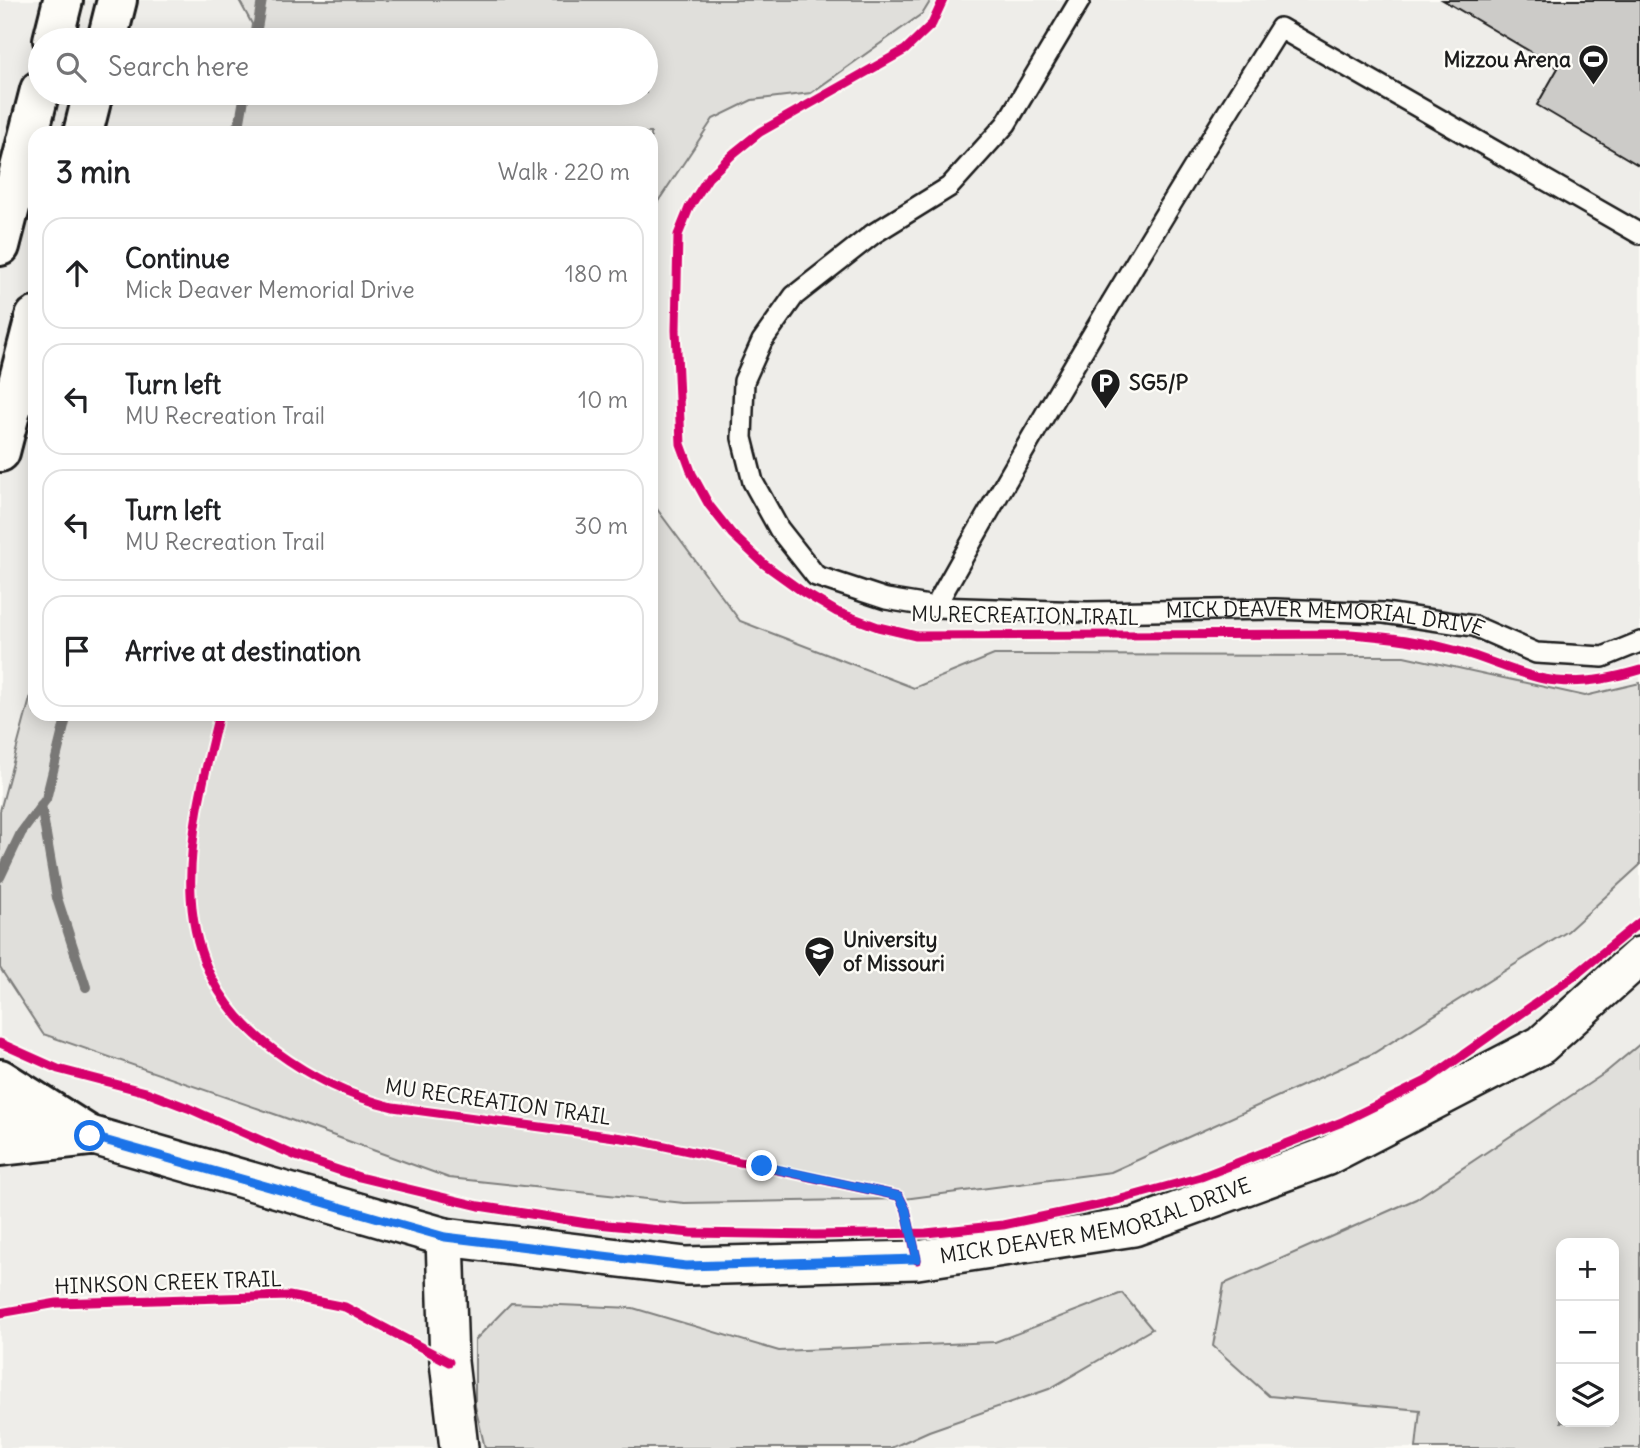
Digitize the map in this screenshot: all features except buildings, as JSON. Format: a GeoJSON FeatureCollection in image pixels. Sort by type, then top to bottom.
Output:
{"type":"FeatureCollection","features":[{"type":"Feature","properties":{"kind":"main road"},"geometry":{"type":"LineString","coordinates":[[56,28],[63,0]]}},
{"type":"Feature","properties":{"kind":"main road"},"geometry":{"type":"LineString","coordinates":[[110,28],[117,0]]}},
{"type":"Feature","properties":{"kind":"main road"},"geometry":{"type":"LineString","coordinates":[[31,126],[36,105]]}},
{"type":"Feature","properties":{"kind":"main road"},"geometry":{"type":"LineString","coordinates":[[85,126],[90,105]]}},
{"type":"Feature","properties":{"kind":"main road"},"geometry":{"type":"LineString","coordinates":[[0,246],[28,137]]}},
{"type":"Feature","properties":{"kind":"main road"},"geometry":{"type":"LineString","coordinates":[[0,453],[28,344]]}},
{"type":"Feature","properties":{"kind":"main road"},"geometry":{"type":"LineString","coordinates":[[0,1079],[90,1136]]}},
{"type":"Feature","properties":{"kind":"main road"},"geometry":{"type":"LineString","coordinates":[[0,1146],[90,1136]]}},
{"type":"Feature","properties":{"kind":"street","name":"MICK DEAVER MEMORIAL DRIVE"},"geometry":{"type":"LineString","coordinates":[[0,1109],[445,1237],[686,1266],[917,1259],[1134,1227],[1325,1157],[1541,1045],[1640,956]]}},
{"type":"Feature","properties":{"kind":"street"},"geometry":{"type":"LineString","coordinates":[[445,1237],[449,1362],[459,1448]]}},
{"type":"Feature","properties":{"kind":"lane","name":"MICK DEAVER MEMORIAL DRIVE"},"geometry":{"type":"LineString","coordinates":[[1080,0],[1006,124],[949,187],[873,234],[794,296],[762,341],[744,381],[742,438],[753,482],[779,529],[817,576],[886,599],[935,607],[1087,612],[1275,609],[1384,613],[1475,626],[1536,653],[1603,657],[1640,642]]}},
{"type":"Feature","properties":{"kind":"lane"},"geometry":{"type":"LineString","coordinates":[[935,607],[1006,480],[1157,225],[1280,28],[1640,234]]}},
{"type":"Feature","properties":{"kind":"shaded area","name":"University of Missouri"},"geometry":{"type":"Polygon","coordinates":[[[0,0],[1640,0],[1640,1448],[0,1448],[0,0]]]}},
{"type":"Feature","properties":{"kind":"shaded area"},"geometry":{"type":"Polygon","coordinates":[[[239,0],[931,0],[923,13],[811,93],[752,100],[713,119],[658,202],[658,126],[232,126],[238,119],[240,105],[658,105],[658,28],[252,28],[239,0]]]}},
{"type":"Feature","properties":{"kind":"shaded area"},"geometry":{"type":"Polygon","coordinates":[[[658,510],[740,621],[914,688],[994,655],[1404,656],[1585,696],[1640,683],[1640,865],[1568,931],[1374,1053],[1111,1172],[904,1199],[684,1203],[449,1178],[43,1034],[0,968],[0,811],[28,706],[28,721],[658,721],[658,510]]]}},
{"type":"Feature","properties":{"kind":"shaded area"},"geometry":{"type":"Polygon","coordinates":[[[1640,1044],[1640,1448],[1416,1448],[1420,1410],[1269,1396],[1213,1346],[1224,1284],[1416,1199],[1605,1073],[1640,1044]]]}},
{"type":"Feature","properties":{"kind":"shaded area"},"geometry":{"type":"Polygon","coordinates":[[[1122,1293],[1152,1329],[1049,1389],[929,1431],[891,1448],[485,1448],[475,1406],[475,1340],[511,1303],[633,1308],[779,1351],[995,1342],[1122,1293]]]}},
{"type":"Feature","properties":{"kind":"waterway"},"geometry":{"type":"LineString","coordinates":[[257,28],[262,0]]}},
{"type":"Feature","properties":{"kind":"waterway"},"geometry":{"type":"LineString","coordinates":[[239,126],[243,105]]}},
{"type":"Feature","properties":{"kind":"waterway"},"geometry":{"type":"LineString","coordinates":[[0,877],[21,833],[46,799],[65,721]]}},
{"type":"Feature","properties":{"kind":"waterway"},"geometry":{"type":"LineString","coordinates":[[41,805],[57,898],[86,987]]}},
{"type":"Feature","properties":{"kind":"cycle path","name":"MU RECREATION TRAIL"},"geometry":{"type":"LineString","coordinates":[[943,0],[932,24],[905,50],[760,132],[734,153],[708,178],[689,208],[678,235],[676,330],[681,444],[692,474],[709,505],[732,534],[764,564],[837,612],[878,627],[916,636],[1350,634],[1433,645],[1556,681],[1593,680],[1640,670]]}},
{"type":"Feature","properties":{"kind":"cycle path","name":"MU RECREATION TRAIL"},"geometry":{"type":"LineString","coordinates":[[217,721],[198,806],[192,851],[191,895],[197,937],[211,977],[237,1015],[274,1050],[331,1085],[393,1107],[637,1140],[899,1196],[906,1210],[917,1260]]}},
{"type":"Feature","properties":{"kind":"cycle path"},"geometry":{"type":"LineString","coordinates":[[0,1043],[58,1069],[146,1092],[188,1108],[296,1156],[359,1177],[479,1206],[587,1223],[691,1233],[926,1233],[1003,1225],[1103,1204],[1201,1177],[1342,1122],[1426,1081],[1573,977],[1640,922]]}},
{"type":"Feature","properties":{"kind":"cycle path","name":"HINKSON CREEK TRAIL"},"geometry":{"type":"LineString","coordinates":[[0,1313],[57,1303],[289,1296],[345,1307],[449,1362]]}},
{"type":"Feature","properties":{"kind":"place","name":"Mizzou Arena"},"geometry":{"type":"Point","coordinates":[1594,87]}},
{"type":"Feature","properties":{"kind":"place","name":"SG5/P"},"geometry":{"type":"Point","coordinates":[1106,410]}},
{"type":"Feature","properties":{"kind":"place","name":"University of Missouri"},"geometry":{"type":"Point","coordinates":[820,979]}},
{"type":"Feature","properties":{"kind":"route"},"geometry":{"type":"LineString","coordinates":[[90,1136],[445,1237],[686,1266],[917,1259],[906,1210],[899,1196],[762,1166]]}}]}
